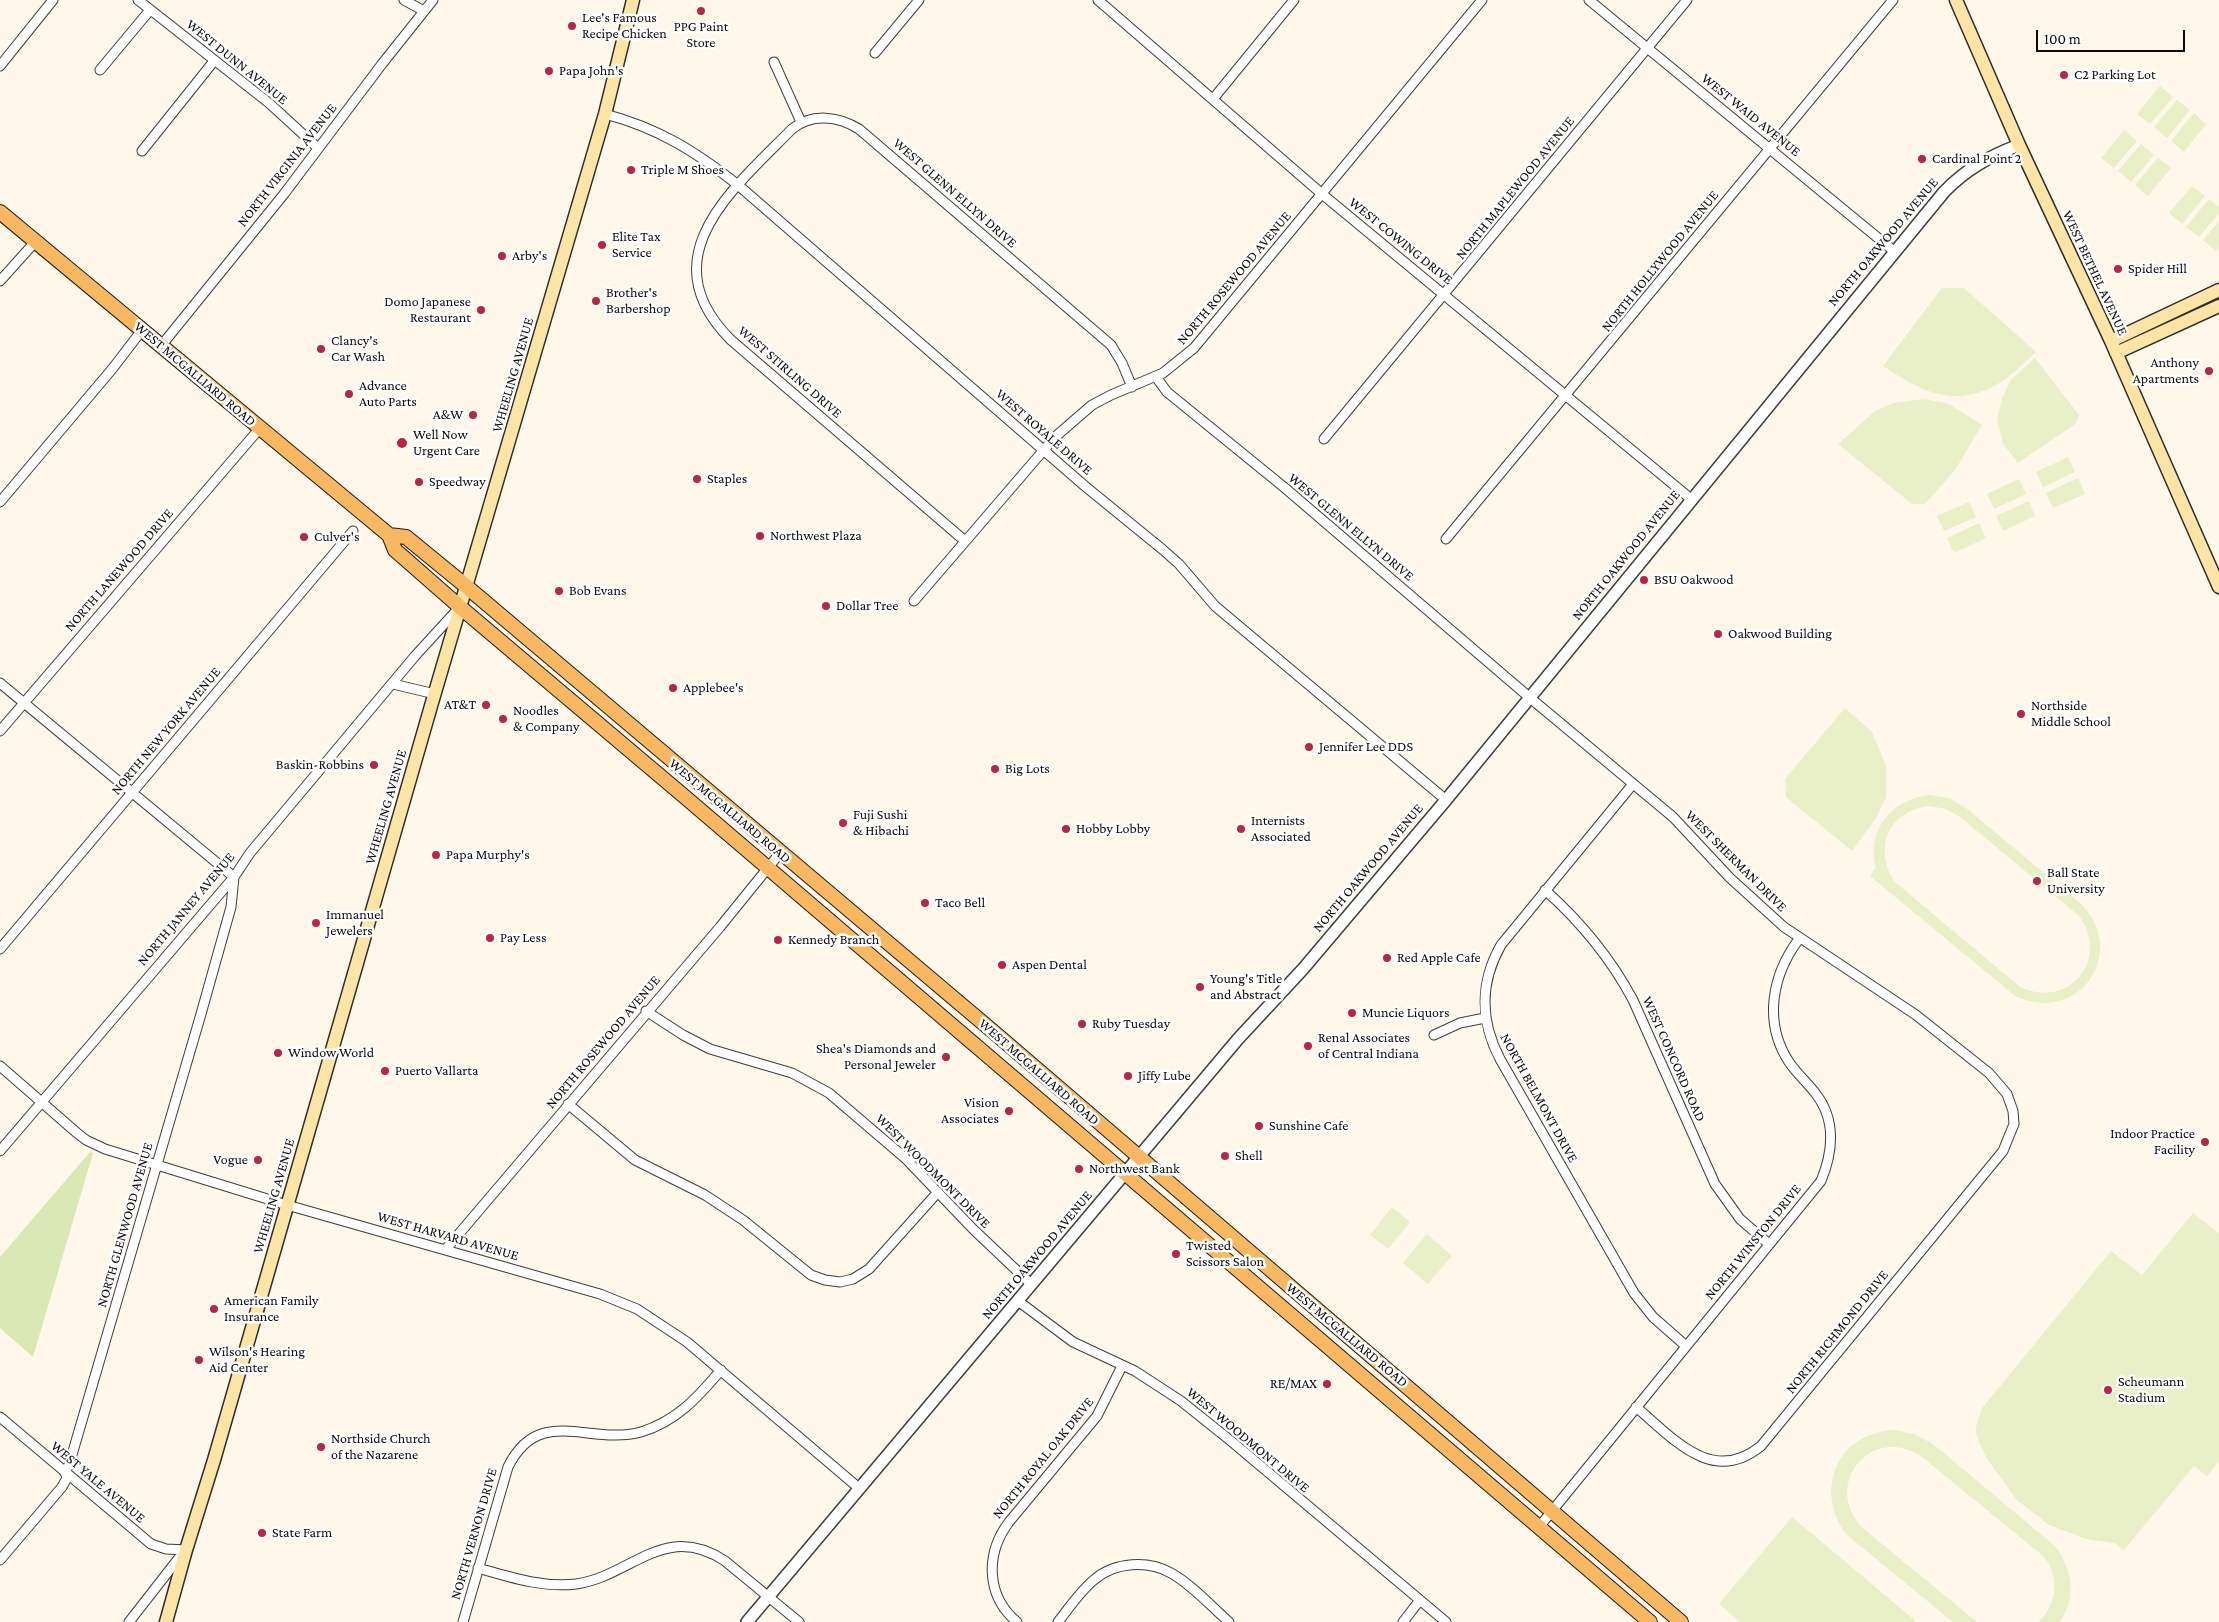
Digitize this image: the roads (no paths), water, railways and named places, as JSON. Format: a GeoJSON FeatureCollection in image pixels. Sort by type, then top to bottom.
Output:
{"type":"FeatureCollection","features":[{"type":"Feature","properties":{"kind":"main road","name":"WHEELING AVENUE"},"geometry":{"type":"LineString","coordinates":[[166,1622],[605,114],[634,0]]}},
{"type":"Feature","properties":{"kind":"main road","name":"WEST BETHEL AVENUE"},"geometry":{"type":"LineString","coordinates":[[1956,0],[2019,145],[2113,347],[2219,587]]}},
{"type":"Feature","properties":{"kind":"main road","name":"WEST MCGALLIARD ROAD"},"geometry":{"type":"LineString","coordinates":[[0,212],[389,535],[395,550],[460,607],[769,868],[1650,1622]]}},
{"type":"Feature","properties":{"kind":"main road"},"geometry":{"type":"LineString","coordinates":[[2113,347],[2219,290]]}},
{"type":"Feature","properties":{"kind":"main road"},"geometry":{"type":"LineString","coordinates":[[2113,347],[2219,306]]}},
{"type":"Feature","properties":{"kind":"main road","name":"WEST MCGALLIARD ROAD"},"geometry":{"type":"LineString","coordinates":[[389,535],[406,537],[466,587],[996,1034],[1681,1622]]}},
{"type":"Feature","properties":{"kind":"street"},"geometry":{"type":"LineString","coordinates":[[0,66],[53,0]]}},
{"type":"Feature","properties":{"kind":"street","name":"WEST DUNN AVENUE"},"geometry":{"type":"LineString","coordinates":[[138,0],[269,103],[318,148]]}},
{"type":"Feature","properties":{"kind":"street"},"geometry":{"type":"LineString","coordinates":[[404,0],[424,11]]}},
{"type":"Feature","properties":{"kind":"street","name":"NORTH VIRGINIA AVENUE"},"geometry":{"type":"LineString","coordinates":[[161,346],[284,194],[433,0]]}},
{"type":"Feature","properties":{"kind":"street"},"geometry":{"type":"LineString","coordinates":[[875,53],[919,0]]}},
{"type":"Feature","properties":{"kind":"street"},"geometry":{"type":"LineString","coordinates":[[1212,99],[1294,0]]}},
{"type":"Feature","properties":{"kind":"street","name":"NORTH ROSEWOOD AVENUE"},"geometry":{"type":"LineString","coordinates":[[914,601],[1044,450],[1069,424],[1092,406],[1156,377],[1179,362],[1194,348],[1482,0]]}},
{"type":"Feature","properties":{"kind":"street","name":"WEST WAID AVENUE"},"geometry":{"type":"LineString","coordinates":[[1589,0],[1894,252]]}},
{"type":"Feature","properties":{"kind":"street","name":"NORTH MAPLEWOOD AVENUE"},"geometry":{"type":"LineString","coordinates":[[1324,439],[1687,0]]}},
{"type":"Feature","properties":{"kind":"street","name":"NORTH HOLLYWOOD AVENUE"},"geometry":{"type":"LineString","coordinates":[[1446,539],[1893,0]]}},
{"type":"Feature","properties":{"kind":"street","name":"WEST COWING DRIVE"},"geometry":{"type":"LineString","coordinates":[[1102,1],[1322,194],[1691,499]]}},
{"type":"Feature","properties":{"kind":"street"},"geometry":{"type":"LineString","coordinates":[[100,70],[150,10]]}},
{"type":"Feature","properties":{"kind":"street"},"geometry":{"type":"LineString","coordinates":[[142,151],[214,61]]}},
{"type":"Feature","properties":{"kind":"street"},"geometry":{"type":"LineString","coordinates":[[738,185],[801,122],[774,62]]}},
{"type":"Feature","properties":{"kind":"street","name":"WEST ROYALE DRIVE"},"geometry":{"type":"LineString","coordinates":[[605,114],[642,125],[673,139],[713,165],[738,185],[1044,450],[1162,548],[1179,564],[1215,606],[1446,800]]}},
{"type":"Feature","properties":{"kind":"street","name":"WEST GLENN ELLYN DRIVE"},"geometry":{"type":"LineString","coordinates":[[801,122],[822,118],[836,119],[851,124],[867,135],[1111,346],[1122,363],[1132,387]]}},
{"type":"Feature","properties":{"kind":"street","name":"NORTH OAKWOOD AVENUE"},"geometry":{"type":"LineString","coordinates":[[747,1622],[1238,1039],[1303,968],[1446,800],[1944,192],[1967,170],[1997,153],[2019,145]]}},
{"type":"Feature","properties":{"kind":"street","name":"WEST STIRLING DRIVE"},"geometry":{"type":"LineString","coordinates":[[738,185],[714,213],[706,226],[699,254],[699,282],[705,305],[714,321],[731,340],[965,541]]}},
{"type":"Feature","properties":{"kind":"street"},"geometry":{"type":"LineString","coordinates":[[0,281],[35,242]]}},
{"type":"Feature","properties":{"kind":"street"},"geometry":{"type":"LineString","coordinates":[[0,502],[107,375],[142,330]]}},
{"type":"Feature","properties":{"kind":"street","name":"WEST GLENN ELLYN DRIVE"},"geometry":{"type":"LineString","coordinates":[[1156,377],[1167,392],[1284,488],[1529,697]]}},
{"type":"Feature","properties":{"kind":"street","name":"NORTH LANEWOOD DRIVE"},"geometry":{"type":"LineString","coordinates":[[0,731],[260,428]]}},
{"type":"Feature","properties":{"kind":"street","name":"NORTH NEW YORK AVENUE"},"geometry":{"type":"LineString","coordinates":[[0,949],[354,531]]}},
{"type":"Feature","properties":{"kind":"street","name":"NORTH JANNEY AVENUE"},"geometry":{"type":"LineString","coordinates":[[0,1151],[234,877],[250,853],[460,607]]}},
{"type":"Feature","properties":{"kind":"street"},"geometry":{"type":"LineString","coordinates":[[0,682],[234,877]]}},
{"type":"Feature","properties":{"kind":"street"},"geometry":{"type":"LineString","coordinates":[[393,684],[435,694]]}},
{"type":"Feature","properties":{"kind":"street","name":"WEST SHERMAN DRIVE"},"geometry":{"type":"LineString","coordinates":[[1529,697],[1673,817],[1760,906],[1799,939],[1886,994],[1945,1037],[1997,1080],[2007,1094],[2014,1115]]}},
{"type":"Feature","properties":{"kind":"street","name":"NORTH BELMONT DRIVE"},"geometry":{"type":"LineString","coordinates":[[1633,784],[1507,936],[1495,955],[1485,989],[1485,1018],[1490,1037],[1500,1059],[1625,1279],[1653,1317],[1686,1346]]}},
{"type":"Feature","properties":{"kind":"street","name":"NORTH ROSEWOOD AVENUE"},"geometry":{"type":"LineString","coordinates":[[446,1249],[780,853]]}},
{"type":"Feature","properties":{"kind":"street","name":"NORTH GLENWOOD AVENUE"},"geometry":{"type":"LineString","coordinates":[[0,1560],[67,1478],[65,1472],[231,907],[234,877]]}},
{"type":"Feature","properties":{"kind":"street","name":"WEST CONCORD ROAD"},"geometry":{"type":"LineString","coordinates":[[1545,890],[1576,919],[1596,942],[1622,978],[1715,1184],[1740,1219],[1769,1244]]}},
{"type":"Feature","properties":{"kind":"street","name":"NORTH WINSTON DRIVE"},"geometry":{"type":"LineString","coordinates":[[1539,1526],[1821,1180],[1827,1166],[1831,1147],[1830,1126],[1824,1106],[1818,1096],[1788,1061],[1774,1024],[1773,1001],[1777,978],[1786,958],[1799,939]]}},
{"type":"Feature","properties":{"kind":"street","name":"WEST WOODMONT DRIVE"},"geometry":{"type":"LineString","coordinates":[[646,1012],[682,1035],[710,1049],[792,1073],[830,1093],[905,1158],[991,1247],[1032,1284]]}},
{"type":"Feature","properties":{"kind":"street"},"geometry":{"type":"LineString","coordinates":[[1434,1035],[1460,1023],[1485,1018]]}},
{"type":"Feature","properties":{"kind":"street","name":"WEST HARVARD AVENUE"},"geometry":{"type":"LineString","coordinates":[[0,1066],[86,1140],[116,1154],[287,1205],[446,1249],[620,1302],[660,1322],[721,1370],[860,1489]]}},
{"type":"Feature","properties":{"kind":"street"},"geometry":{"type":"LineString","coordinates":[[568,1104],[635,1160],[712,1199],[743,1220],[811,1275],[825,1280],[840,1282],[853,1279],[869,1269],[938,1192]]}},
{"type":"Feature","properties":{"kind":"street","name":"NORTH RICHMOND DRIVE"},"geometry":{"type":"LineString","coordinates":[[1636,1407],[1687,1450],[1700,1458],[1723,1462],[1731,1461],[1754,1452],[1766,1441],[2003,1150],[2012,1131],[2014,1115]]}},
{"type":"Feature","properties":{"kind":"street","name":"WEST WOODMONT DRIVE"},"geometry":{"type":"LineString","coordinates":[[1018,1301],[1073,1342],[1122,1366],[1181,1401],[1232,1441],[1446,1622]]}},
{"type":"Feature","properties":{"kind":"street","name":"NORTH ROYAL OAK DRIVE"},"geometry":{"type":"LineString","coordinates":[[1017,1622],[1003,1606],[993,1583],[992,1560],[998,1538],[1009,1522],[1097,1416],[1122,1366]]}},
{"type":"Feature","properties":{"kind":"street","name":"NORTH VERNON DRIVE"},"geometry":{"type":"LineString","coordinates":[[463,1622],[508,1467],[525,1442],[541,1433],[553,1430],[617,1436],[655,1427],[686,1408],[721,1370]]}},
{"type":"Feature","properties":{"kind":"street","name":"WEST YALE AVENUE"},"geometry":{"type":"LineString","coordinates":[[0,1417],[151,1544],[166,1549],[186,1550]]}},
{"type":"Feature","properties":{"kind":"street"},"geometry":{"type":"LineString","coordinates":[[478,1568],[540,1584],[574,1584],[597,1578],[650,1552],[672,1546],[684,1546],[716,1554],[799,1622]]}},
{"type":"Feature","properties":{"kind":"street"},"geometry":{"type":"LineString","coordinates":[[129,1622],[186,1550]]}},
{"type":"Feature","properties":{"kind":"street"},"geometry":{"type":"LineString","coordinates":[[1058,1622],[1093,1580],[1115,1568],[1133,1564],[1154,1566],[1171,1573],[1230,1622]]}},
{"type":"Feature","properties":{"kind":"street"},"geometry":{"type":"LineString","coordinates":[[1403,1622],[1420,1600]]}},
{"type":"Feature","properties":{"kind":"street"},"geometry":{"type":"LineString","coordinates":[[138,1622],[140,1608]]}},
{"type":"Feature","properties":{"kind":"place","name":"PPG Paint Store"},"geometry":{"type":"Point","coordinates":[701,11]}},
{"type":"Feature","properties":{"kind":"place","name":"Lee's Famous Recipe Chicken"},"geometry":{"type":"Point","coordinates":[572,26]}},
{"type":"Feature","properties":{"kind":"place","name":"Papa John's"},"geometry":{"type":"Point","coordinates":[549,71]}},
{"type":"Feature","properties":{"kind":"place","name":"C2 Parking Lot"},"geometry":{"type":"Point","coordinates":[2064,75]}},
{"type":"Feature","properties":{"kind":"place","name":"Cardinal Point 2"},"geometry":{"type":"Point","coordinates":[1922,159]}},
{"type":"Feature","properties":{"kind":"place","name":"Triple M Shoes"},"geometry":{"type":"Point","coordinates":[631,170]}},
{"type":"Feature","properties":{"kind":"place","name":"Elite Tax Service"},"geometry":{"type":"Point","coordinates":[602,245]}},
{"type":"Feature","properties":{"kind":"place","name":"Arby's"},"geometry":{"type":"Point","coordinates":[502,256]}},
{"type":"Feature","properties":{"kind":"place","name":"Spider Hill"},"geometry":{"type":"Point","coordinates":[2118,269]}},
{"type":"Feature","properties":{"kind":"place","name":"Brother's Barbershop"},"geometry":{"type":"Point","coordinates":[596,301]}},
{"type":"Feature","properties":{"kind":"place","name":"Domo Japanese Restaurant"},"geometry":{"type":"Point","coordinates":[481,310]}},
{"type":"Feature","properties":{"kind":"place","name":"Clancy's Car Wash"},"geometry":{"type":"Point","coordinates":[321,349]}},
{"type":"Feature","properties":{"kind":"place","name":"Anthony Apartments"},"geometry":{"type":"Point","coordinates":[2209,371]}},
{"type":"Feature","properties":{"kind":"place","name":"Advance Auto Parts"},"geometry":{"type":"Point","coordinates":[349,394]}},
{"type":"Feature","properties":{"kind":"place","name":"A&W"},"geometry":{"type":"Point","coordinates":[473,415]}},
{"type":"Feature","properties":{"kind":"place","name":"Well Now Urgent Care"},"geometry":{"type":"Point","coordinates":[402,443]}},
{"type":"Feature","properties":{"kind":"place","name":"Staples"},"geometry":{"type":"Point","coordinates":[697,479]}},
{"type":"Feature","properties":{"kind":"place","name":"Speedway"},"geometry":{"type":"Point","coordinates":[419,482]}},
{"type":"Feature","properties":{"kind":"place","name":"Northwest Plaza"},"geometry":{"type":"Point","coordinates":[760,536]}},
{"type":"Feature","properties":{"kind":"place","name":"Culver's"},"geometry":{"type":"Point","coordinates":[304,537]}},
{"type":"Feature","properties":{"kind":"place","name":"BSU Oakwood"},"geometry":{"type":"Point","coordinates":[1644,580]}},
{"type":"Feature","properties":{"kind":"place","name":"Bob Evans"},"geometry":{"type":"Point","coordinates":[559,591]}},
{"type":"Feature","properties":{"kind":"place","name":"Dollar Tree"},"geometry":{"type":"Point","coordinates":[826,606]}},
{"type":"Feature","properties":{"kind":"place","name":"Oakwood Building"},"geometry":{"type":"Point","coordinates":[1718,634]}},
{"type":"Feature","properties":{"kind":"place","name":"Applebee's"},"geometry":{"type":"Point","coordinates":[673,688]}},
{"type":"Feature","properties":{"kind":"place","name":"AT&T"},"geometry":{"type":"Point","coordinates":[486,705]}},
{"type":"Feature","properties":{"kind":"place","name":"Northside Middle School"},"geometry":{"type":"Point","coordinates":[2021,714]}},
{"type":"Feature","properties":{"kind":"place","name":"Noodles & Company"},"geometry":{"type":"Point","coordinates":[503,719]}},
{"type":"Feature","properties":{"kind":"place","name":"Jennifer Lee DDS"},"geometry":{"type":"Point","coordinates":[1309,747]}},
{"type":"Feature","properties":{"kind":"place","name":"Baskin-Robbins"},"geometry":{"type":"Point","coordinates":[374,765]}},
{"type":"Feature","properties":{"kind":"place","name":"Big Lots"},"geometry":{"type":"Point","coordinates":[995,769]}},
{"type":"Feature","properties":{"kind":"place","name":"Fuji Sushi & Hibachi"},"geometry":{"type":"Point","coordinates":[843,823]}},
{"type":"Feature","properties":{"kind":"place","name":"Hobby Lobby"},"geometry":{"type":"Point","coordinates":[1066,829]}},
{"type":"Feature","properties":{"kind":"place","name":"Internists Associated"},"geometry":{"type":"Point","coordinates":[1241,829]}},
{"type":"Feature","properties":{"kind":"place","name":"Papa Murphy's"},"geometry":{"type":"Point","coordinates":[436,855]}},
{"type":"Feature","properties":{"kind":"place","name":"Ball State University"},"geometry":{"type":"Point","coordinates":[2037,881]}},
{"type":"Feature","properties":{"kind":"place","name":"Taco Bell"},"geometry":{"type":"Point","coordinates":[925,903]}},
{"type":"Feature","properties":{"kind":"place","name":"Immanuel Jewelers"},"geometry":{"type":"Point","coordinates":[316,923]}},
{"type":"Feature","properties":{"kind":"place","name":"Pay Less"},"geometry":{"type":"Point","coordinates":[490,938]}},
{"type":"Feature","properties":{"kind":"place","name":"Kennedy Branch"},"geometry":{"type":"Point","coordinates":[778,940]}},
{"type":"Feature","properties":{"kind":"place","name":"Red Apple Cafe"},"geometry":{"type":"Point","coordinates":[1387,958]}},
{"type":"Feature","properties":{"kind":"place","name":"Aspen Dental"},"geometry":{"type":"Point","coordinates":[1002,965]}},
{"type":"Feature","properties":{"kind":"place","name":"Young's Title and Abstract"},"geometry":{"type":"Point","coordinates":[1200,987]}},
{"type":"Feature","properties":{"kind":"place","name":"Muncie Liquors"},"geometry":{"type":"Point","coordinates":[1352,1013]}},
{"type":"Feature","properties":{"kind":"place","name":"Ruby Tuesday"},"geometry":{"type":"Point","coordinates":[1082,1024]}},
{"type":"Feature","properties":{"kind":"place","name":"Renal Associates of Central Indiana"},"geometry":{"type":"Point","coordinates":[1308,1046]}},
{"type":"Feature","properties":{"kind":"place","name":"Window World"},"geometry":{"type":"Point","coordinates":[278,1053]}},
{"type":"Feature","properties":{"kind":"place","name":"Shea's Diamonds and Personal Jeweler"},"geometry":{"type":"Point","coordinates":[946,1057]}},
{"type":"Feature","properties":{"kind":"place","name":"Puerto Vallarta"},"geometry":{"type":"Point","coordinates":[385,1071]}},
{"type":"Feature","properties":{"kind":"place","name":"Jiffy Lube"},"geometry":{"type":"Point","coordinates":[1128,1076]}},
{"type":"Feature","properties":{"kind":"place","name":"Vision Associates"},"geometry":{"type":"Point","coordinates":[1009,1111]}},
{"type":"Feature","properties":{"kind":"place","name":"Sunshine Cafe"},"geometry":{"type":"Point","coordinates":[1259,1126]}},
{"type":"Feature","properties":{"kind":"place","name":"Indoor Practice Facility"},"geometry":{"type":"Point","coordinates":[2205,1142]}},
{"type":"Feature","properties":{"kind":"place","name":"Shell"},"geometry":{"type":"Point","coordinates":[1225,1156]}},
{"type":"Feature","properties":{"kind":"place","name":"Vogue"},"geometry":{"type":"Point","coordinates":[258,1160]}},
{"type":"Feature","properties":{"kind":"place","name":"Northwest Bank"},"geometry":{"type":"Point","coordinates":[1079,1169]}},
{"type":"Feature","properties":{"kind":"place","name":"Twisted Scissors Salon"},"geometry":{"type":"Point","coordinates":[1176,1254]}},
{"type":"Feature","properties":{"kind":"place","name":"American Family Insurance"},"geometry":{"type":"Point","coordinates":[214,1309]}},
{"type":"Feature","properties":{"kind":"place","name":"Wilson's Hearing Aid Center"},"geometry":{"type":"Point","coordinates":[199,1360]}},
{"type":"Feature","properties":{"kind":"place","name":"RE/MAX"},"geometry":{"type":"Point","coordinates":[1327,1384]}},
{"type":"Feature","properties":{"kind":"place","name":"Scheumann Stadium"},"geometry":{"type":"Point","coordinates":[2108,1390]}},
{"type":"Feature","properties":{"kind":"place","name":"Northside Church of the Nazarene"},"geometry":{"type":"Point","coordinates":[321,1447]}},
{"type":"Feature","properties":{"kind":"place","name":"State Farm"},"geometry":{"type":"Point","coordinates":[262,1533]}}]}
